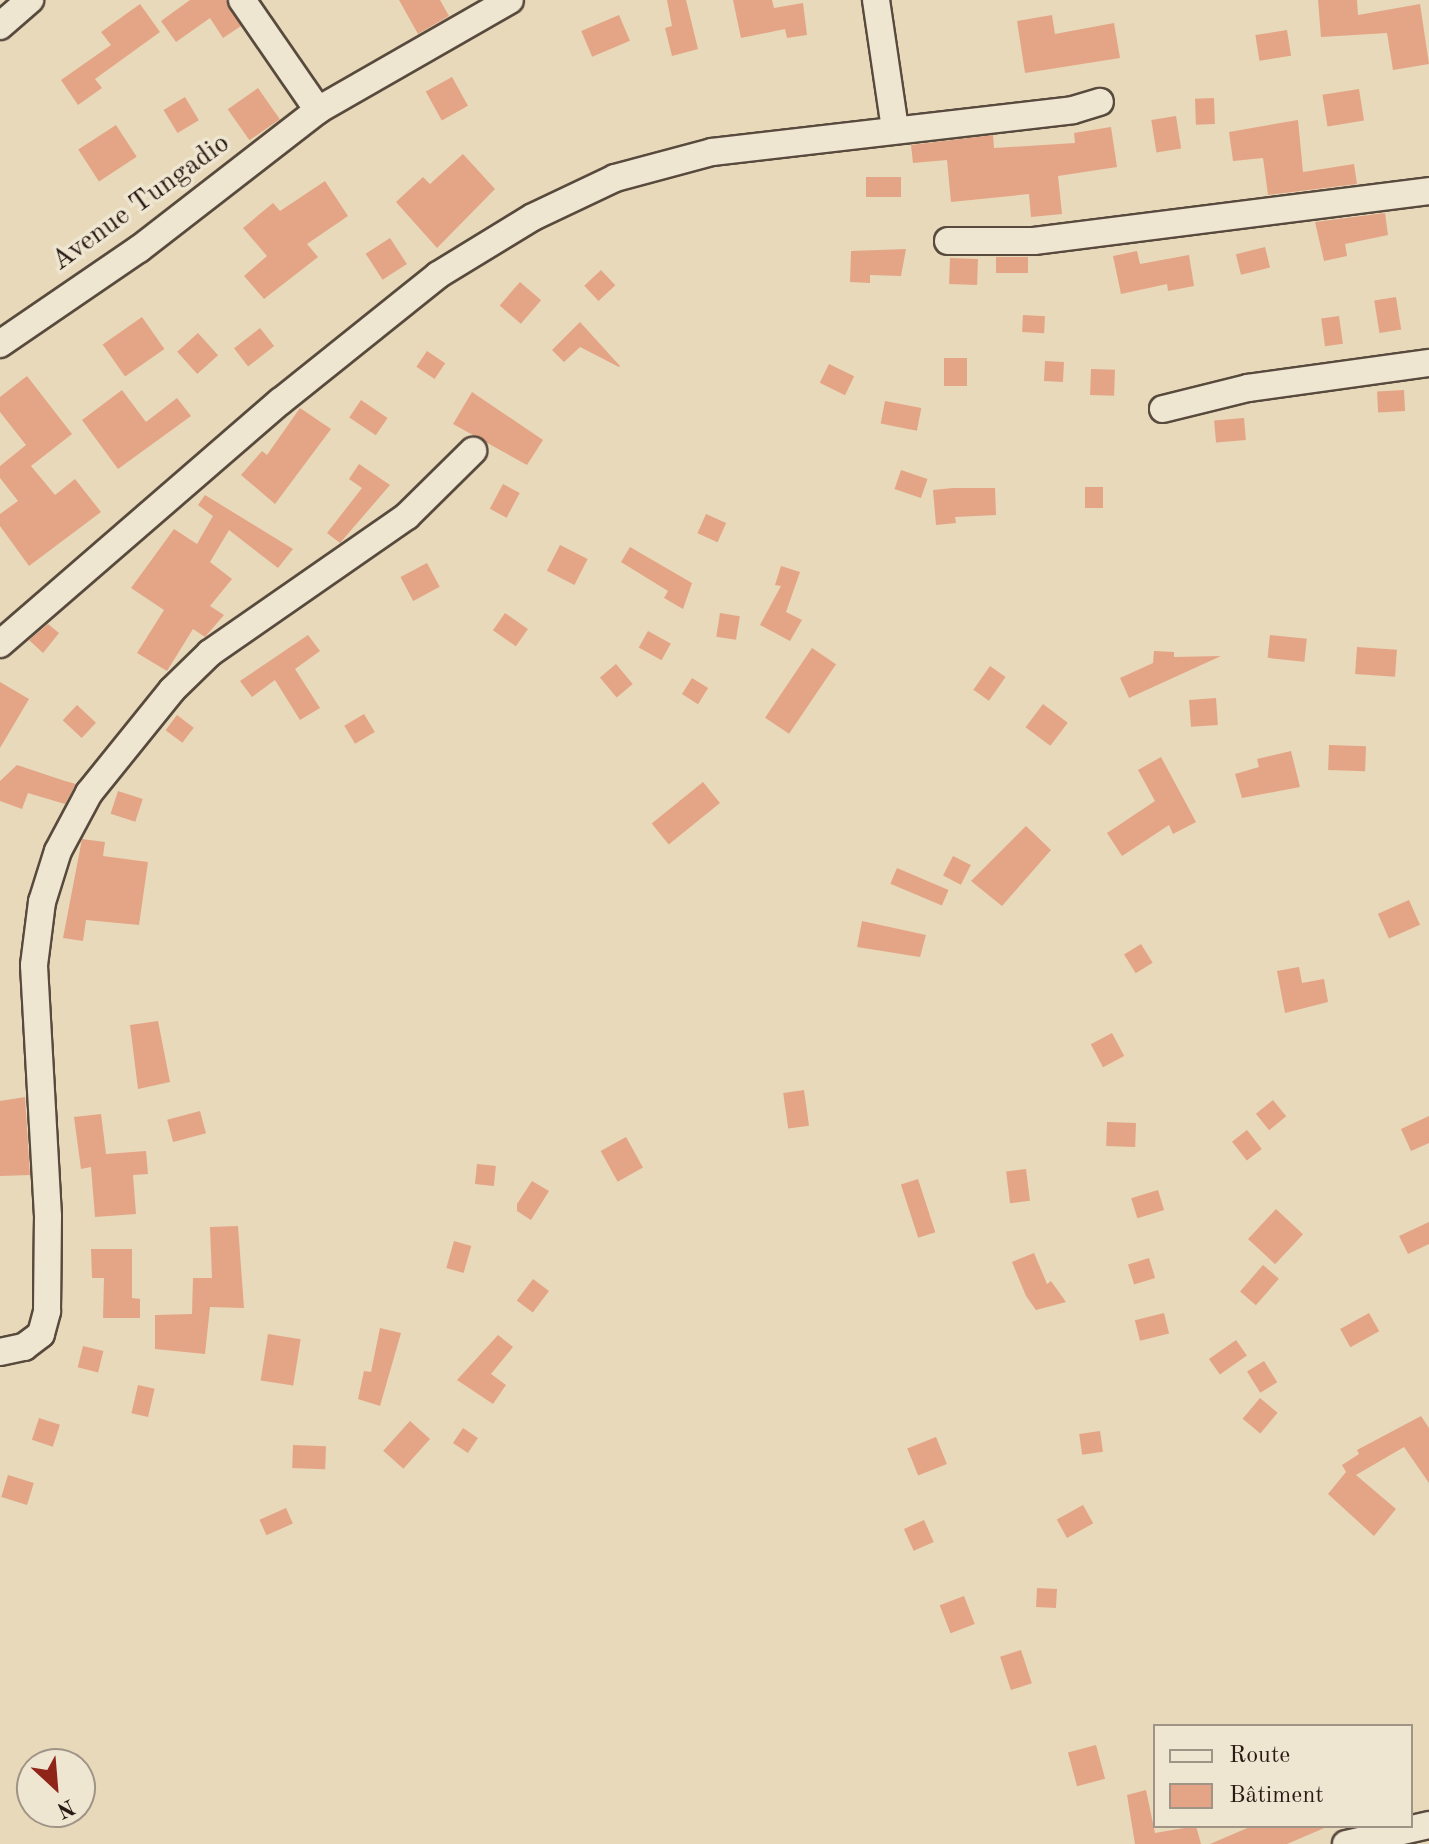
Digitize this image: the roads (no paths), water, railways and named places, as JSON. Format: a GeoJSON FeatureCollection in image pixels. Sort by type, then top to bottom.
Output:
{"type":"FeatureCollection","features":[{"type":"Feature","properties":{"kind":"street"},"geometry":{"type":"LineString","coordinates":[[0,26],[30,0]]}},
{"type":"Feature","properties":{"kind":"street"},"geometry":{"type":"LineString","coordinates":[[242,0],[318,110]]}},
{"type":"Feature","properties":{"kind":"street","name":"Avenue Tungadio"},"geometry":{"type":"LineString","coordinates":[[0,344],[139,249],[318,110],[510,0]]}},
{"type":"Feature","properties":{"kind":"street"},"geometry":{"type":"LineString","coordinates":[[876,0],[895,128]]}},
{"type":"Feature","properties":{"kind":"street"},"geometry":{"type":"LineString","coordinates":[[0,644],[281,401],[438,275],[533,217],[615,178],[712,152],[895,128],[1073,110],[1100,102]]}},
{"type":"Feature","properties":{"kind":"street"},"geometry":{"type":"LineString","coordinates":[[948,241],[1034,241],[1429,191]]}},
{"type":"Feature","properties":{"kind":"street"},"geometry":{"type":"LineString","coordinates":[[1163,409],[1248,388],[1429,363]]}},
{"type":"Feature","properties":{"kind":"street"},"geometry":{"type":"LineString","coordinates":[[0,1352],[24,1347],[41,1334],[47,1311],[49,1231],[34,965],[42,902],[58,851],[89,793],[172,690],[210,653],[407,516],[473,451]]}},
{"type":"Feature","properties":{"kind":"street"},"geometry":{"type":"LineString","coordinates":[[1346,1844],[1429,1825]]}}]}
